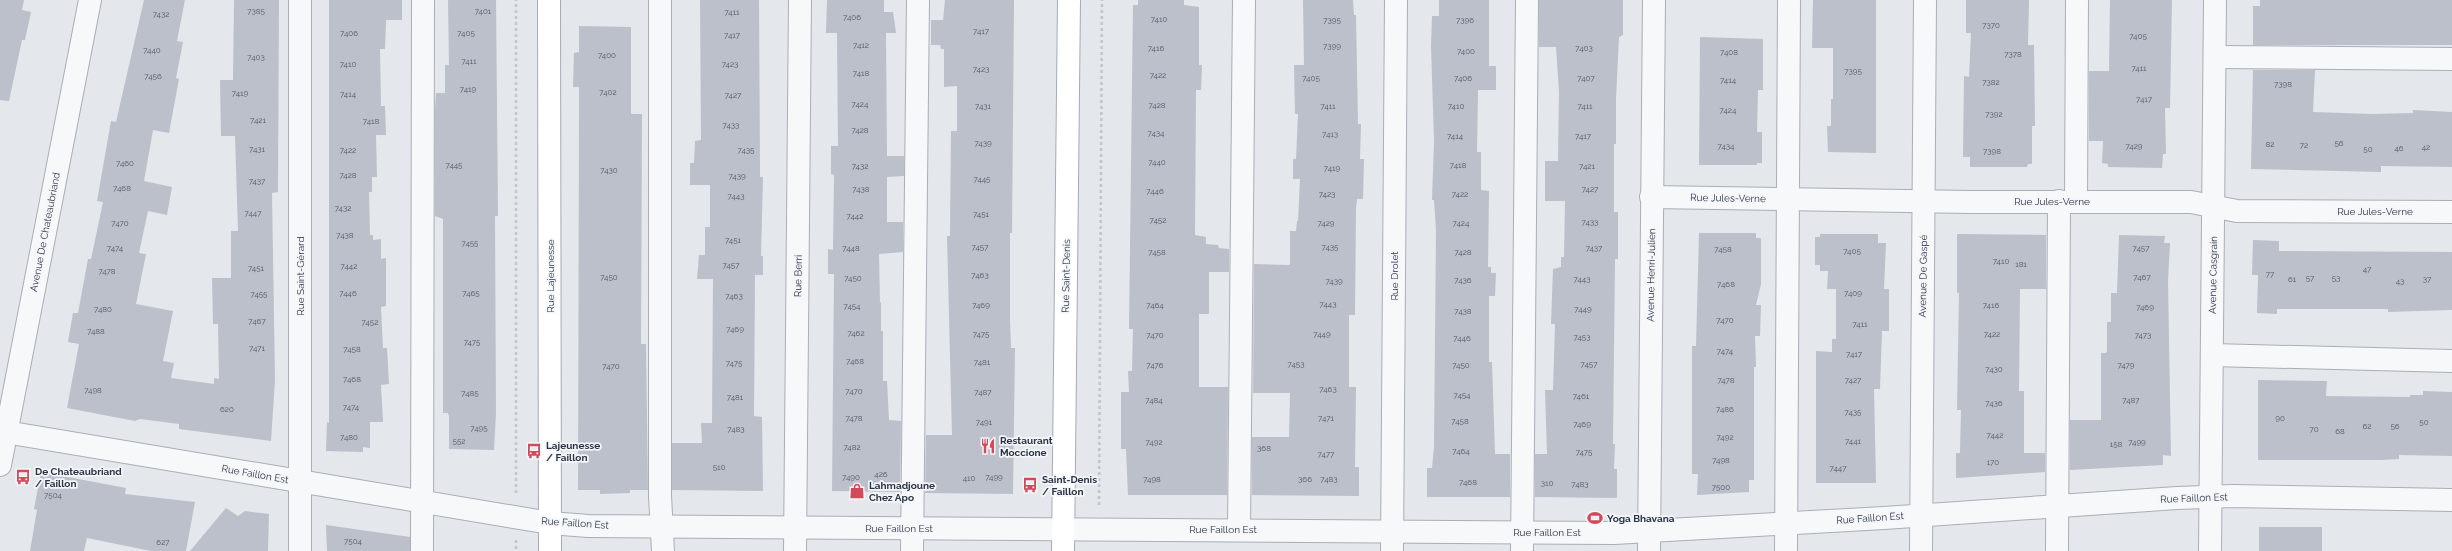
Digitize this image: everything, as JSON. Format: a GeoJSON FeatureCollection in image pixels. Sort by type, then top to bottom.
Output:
{"type":"FeatureCollection","features":[{"type":"Feature","properties":{"kind":"main road","name":"Rue Lajeunesse"},"geometry":{"type":"LineString","coordinates":[[549,0],[550,551]]}},
{"type":"Feature","properties":{"kind":"main road","name":"Rue Saint-Denis"},"geometry":{"type":"LineString","coordinates":[[1063,551],[1069,0]]}},
{"type":"Feature","properties":{"kind":"street","name":"Avenue De Chateaubriand"},"geometry":{"type":"LineString","coordinates":[[0,465],[3,432],[90,0]]}},
{"type":"Feature","properties":{"kind":"street","name":"Rue Saint-Gérard"},"geometry":{"type":"LineString","coordinates":[[300,0],[300,551]]}},
{"type":"Feature","properties":{"kind":"street"},"geometry":{"type":"LineString","coordinates":[[422,551],[423,0]]}},
{"type":"Feature","properties":{"kind":"street"},"geometry":{"type":"LineString","coordinates":[[660,0],[662,551]]}},
{"type":"Feature","properties":{"kind":"street","name":"Rue Berri"},"geometry":{"type":"LineString","coordinates":[[795,551],[800,0]]}},
{"type":"Feature","properties":{"kind":"street"},"geometry":{"type":"LineString","coordinates":[[912,551],[918,0]]}},
{"type":"Feature","properties":{"kind":"street"},"geometry":{"type":"LineString","coordinates":[[1239,529],[1244,0]]}},
{"type":"Feature","properties":{"kind":"street","name":"Rue Drolet"},"geometry":{"type":"LineString","coordinates":[[1392,541],[1396,0]]}},
{"type":"Feature","properties":{"kind":"street"},"geometry":{"type":"LineString","coordinates":[[1522,542],[1526,0]]}},
{"type":"Feature","properties":{"kind":"street","name":"Avenue Henri-Julien"},"geometry":{"type":"LineString","coordinates":[[1649,541],[1654,0]]}},
{"type":"Feature","properties":{"kind":"street"},"geometry":{"type":"LineString","coordinates":[[1786,551],[1789,0]]}},
{"type":"Feature","properties":{"kind":"street","name":"Avenue De Gaspé"},"geometry":{"type":"LineString","coordinates":[[1921,551],[1925,0]]}},
{"type":"Feature","properties":{"kind":"street"},"geometry":{"type":"LineString","coordinates":[[2056,551],[2067,201],[2077,0]]}},
{"type":"Feature","properties":{"kind":"street","name":"Avenue Casgrain"},"geometry":{"type":"LineString","coordinates":[[2210,551],[2215,0]]}},
{"type":"Feature","properties":{"kind":"street"},"geometry":{"type":"LineString","coordinates":[[2215,57],[2452,59]]}},
{"type":"Feature","properties":{"kind":"street","name":"Rue Jules-Verne"},"geometry":{"type":"LineString","coordinates":[[1651,196],[1924,201],[2190,202],[2237,211],[2452,212]]}},
{"type":"Feature","properties":{"kind":"street"},"geometry":{"type":"LineString","coordinates":[[2212,355],[2452,361]]}},
{"type":"Feature","properties":{"kind":"street","name":"Rue Faillon Est"},"geometry":{"type":"LineString","coordinates":[[3,432],[550,523],[588,526],[1239,529],[1392,541],[1649,541],[1786,524],[2057,505],[2211,497],[2452,500]]}},
{"type":"Feature","properties":{"kind":"path"},"geometry":{"type":"LineString","coordinates":[[516,0],[516,467]]}},
{"type":"Feature","properties":{"kind":"path"},"geometry":{"type":"LineString","coordinates":[[1099,504],[1102,0]]}},
{"type":"Feature","properties":{"kind":"path"},"geometry":{"type":"LineString","coordinates":[[516,546],[516,551]]}},
{"type":"Feature","properties":{"kind":"building"},"geometry":{"type":"Polygon","coordinates":[[[0,0],[24,0],[22,10],[31,12],[25,40],[22,40],[9,101],[0,100],[0,0]]]}},
{"type":"Feature","properties":{"kind":"building"},"geometry":{"type":"Polygon","coordinates":[[[144,0],[185,0],[177,41],[183,42],[176,78],[179,79],[169,133],[153,130],[144,181],[172,187],[167,215],[148,211],[139,253],[146,254],[136,304],[173,311],[163,361],[174,363],[171,378],[214,384],[214,378],[219,379],[218,324],[213,324],[212,278],[231,278],[231,231],[238,231],[235,136],[221,136],[220,80],[233,80],[234,0],[279,0],[278,192],[272,193],[275,380],[271,441],[179,429],[179,424],[140,419],[135,421],[67,408],[79,344],[68,342],[73,313],[78,313],[88,259],[91,259],[103,202],[97,201],[111,121],[116,122],[144,0]]]}},
{"type":"Feature","properties":{"kind":"building"},"geometry":{"type":"Polygon","coordinates":[[[329,0],[402,0],[402,20],[386,20],[385,49],[380,49],[381,106],[385,106],[386,135],[376,135],[377,177],[372,177],[372,192],[369,192],[370,235],[373,235],[373,240],[381,239],[381,259],[386,258],[386,306],[381,307],[383,348],[387,348],[389,384],[381,385],[383,422],[370,422],[370,448],[363,447],[363,452],[326,451],[327,422],[329,423],[329,0]]]}},
{"type":"Feature","properties":{"kind":"building"},"geometry":{"type":"Polygon","coordinates":[[[448,0],[496,0],[498,216],[495,216],[496,413],[494,450],[449,449],[449,416],[448,413],[443,413],[443,219],[435,216],[435,110],[436,93],[445,93],[445,65],[449,65],[448,0]]]}},
{"type":"Feature","properties":{"kind":"building"},"geometry":{"type":"Polygon","coordinates":[[[700,0],[759,0],[760,177],[763,177],[761,256],[763,256],[763,275],[755,275],[754,416],[762,417],[763,491],[672,490],[672,443],[702,443],[701,423],[712,423],[713,279],[697,279],[699,255],[705,255],[705,227],[710,227],[710,185],[690,185],[690,163],[694,163],[695,141],[701,140],[700,0]]]}},
{"type":"Feature","properties":{"kind":"building"},"geometry":{"type":"Polygon","coordinates":[[[827,0],[884,0],[884,12],[893,12],[896,33],[886,33],[887,156],[904,156],[904,176],[887,177],[887,222],[903,222],[903,252],[879,254],[881,331],[883,331],[883,381],[887,381],[889,420],[901,421],[900,492],[832,491],[834,274],[828,274],[828,249],[833,250],[834,175],[831,174],[831,146],[838,146],[837,33],[826,33],[827,0]]]}},
{"type":"Feature","properties":{"kind":"building"},"geometry":{"type":"Polygon","coordinates":[[[945,0],[1014,0],[1012,233],[1010,233],[1011,348],[1015,348],[1013,494],[925,493],[926,435],[952,435],[947,236],[950,236],[951,131],[957,131],[957,86],[944,87],[944,49],[941,49],[940,45],[931,45],[931,20],[943,20],[945,0]]]}},
{"type":"Feature","properties":{"kind":"building"},"geometry":{"type":"Polygon","coordinates":[[[1138,0],[1184,0],[1184,5],[1199,7],[1199,65],[1202,65],[1201,90],[1196,90],[1195,235],[1206,237],[1206,244],[1218,245],[1219,248],[1229,249],[1229,272],[1209,272],[1209,314],[1199,314],[1199,387],[1228,387],[1227,495],[1128,495],[1126,449],[1121,449],[1121,392],[1129,392],[1128,371],[1132,371],[1133,329],[1129,329],[1133,5],[1138,5],[1138,0]]]}},
{"type":"Feature","properties":{"kind":"building"},"geometry":{"type":"Polygon","coordinates":[[[1303,0],[1353,0],[1354,15],[1356,15],[1358,124],[1361,124],[1360,159],[1364,159],[1363,199],[1357,199],[1356,208],[1355,315],[1349,315],[1349,387],[1356,387],[1355,467],[1359,467],[1359,496],[1252,495],[1252,437],[1289,437],[1290,393],[1253,393],[1254,264],[1290,265],[1290,231],[1296,231],[1298,221],[1300,179],[1293,179],[1293,159],[1296,159],[1298,114],[1295,114],[1294,65],[1304,65],[1303,0]]]}},
{"type":"Feature","properties":{"kind":"building"},"geometry":{"type":"Polygon","coordinates":[[[1439,0],[1489,0],[1489,66],[1496,66],[1496,90],[1478,90],[1477,152],[1481,152],[1481,190],[1489,191],[1488,267],[1491,267],[1491,273],[1496,273],[1495,296],[1489,296],[1489,362],[1492,362],[1495,454],[1510,454],[1510,497],[1427,497],[1427,468],[1432,468],[1434,447],[1436,230],[1434,200],[1432,200],[1434,141],[1431,46],[1432,16],[1439,16],[1439,0]]]}},
{"type":"Feature","properties":{"kind":"building"},"geometry":{"type":"Polygon","coordinates":[[[1539,0],[1623,0],[1623,35],[1619,37],[1616,99],[1616,144],[1614,144],[1614,212],[1618,212],[1618,259],[1615,259],[1613,444],[1615,444],[1614,469],[1617,469],[1617,498],[1535,497],[1535,454],[1547,454],[1545,390],[1553,390],[1555,324],[1551,324],[1553,269],[1561,267],[1561,257],[1564,257],[1565,201],[1545,201],[1545,161],[1558,161],[1559,92],[1556,47],[1539,47],[1539,0]]]}},
{"type":"Feature","properties":{"kind":"building"},"geometry":{"type":"Polygon","coordinates":[[[1813,0],[1876,0],[1876,153],[1828,152],[1827,126],[1831,126],[1831,99],[1833,99],[1833,48],[1812,48],[1813,0]]]}},
{"type":"Feature","properties":{"kind":"building"},"geometry":{"type":"Polygon","coordinates":[[[1966,0],[2029,0],[2028,45],[2034,45],[2035,126],[2032,126],[2032,164],[2028,164],[2027,167],[1970,167],[1970,157],[1963,157],[1964,76],[1969,77],[1971,33],[1966,33],[1966,0]]]}},
{"type":"Feature","properties":{"kind":"building"},"geometry":{"type":"Polygon","coordinates":[[[2110,0],[2172,0],[2170,108],[2165,108],[2166,154],[2163,154],[2162,168],[2108,167],[2108,164],[2102,163],[2103,141],[2089,141],[2089,71],[2109,71],[2110,0]]]}},
{"type":"Feature","properties":{"kind":"building"},"geometry":{"type":"Polygon","coordinates":[[[2260,0],[2452,0],[2452,45],[2253,45],[2253,6],[2260,6],[2260,0]]]}},
{"type":"Feature","properties":{"kind":"building"},"geometry":{"type":"Polygon","coordinates":[[[579,26],[631,27],[631,114],[642,114],[641,344],[646,344],[648,490],[630,490],[630,493],[600,494],[600,490],[578,490],[579,87],[573,87],[574,53],[579,52],[579,26]]]}},
{"type":"Feature","properties":{"kind":"building"},"geometry":{"type":"Polygon","coordinates":[[[1700,37],[1763,39],[1763,90],[1758,90],[1757,132],[1762,132],[1762,163],[1757,163],[1757,165],[1699,165],[1700,37]]]}},
{"type":"Feature","properties":{"kind":"building"},"geometry":{"type":"Polygon","coordinates":[[[2253,70],[2315,70],[2313,112],[2372,114],[2413,113],[2413,110],[2452,112],[2452,167],[2381,166],[2381,172],[2251,169],[2253,70]]]}},
{"type":"Feature","properties":{"kind":"building"},"geometry":{"type":"Polygon","coordinates":[[[1699,233],[1756,233],[1756,238],[1761,238],[1761,284],[1756,305],[1761,305],[1760,336],[1755,336],[1756,367],[1754,367],[1754,480],[1749,480],[1749,492],[1697,495],[1698,474],[1692,474],[1692,346],[1696,346],[1699,233]]]}},
{"type":"Feature","properties":{"kind":"building"},"geometry":{"type":"Polygon","coordinates":[[[1820,234],[1878,234],[1878,243],[1886,243],[1884,289],[1889,289],[1889,331],[1882,331],[1880,389],[1874,389],[1876,483],[1816,483],[1816,351],[1832,352],[1832,339],[1836,339],[1836,289],[1827,289],[1828,271],[1820,271],[1820,265],[1815,265],[1815,237],[1820,237],[1820,234]]]}},
{"type":"Feature","properties":{"kind":"building"},"geometry":{"type":"Polygon","coordinates":[[[1957,234],[2046,235],[2046,289],[2020,289],[2019,391],[2024,391],[2024,453],[2045,453],[2045,472],[1956,478],[1956,453],[1960,453],[1961,410],[1957,410],[1959,293],[1957,293],[1957,234]]]}},
{"type":"Feature","properties":{"kind":"building"},"geometry":{"type":"Polygon","coordinates":[[[2119,235],[2165,236],[2164,243],[2170,243],[2168,281],[2171,456],[2163,455],[2163,465],[2070,470],[2070,420],[2101,420],[2101,353],[2106,353],[2107,351],[2107,322],[2111,322],[2111,293],[2117,293],[2119,235]]]}},
{"type":"Feature","properties":{"kind":"building"},"geometry":{"type":"Polygon","coordinates":[[[2253,240],[2279,241],[2279,251],[2452,252],[2452,310],[2388,312],[2388,309],[2277,309],[2277,314],[2257,313],[2258,275],[2252,275],[2253,240]]]}},
{"type":"Feature","properties":{"kind":"building"},"geometry":{"type":"Polygon","coordinates":[[[2258,380],[2327,381],[2326,396],[2410,397],[2410,395],[2423,395],[2423,391],[2452,392],[2452,456],[2399,455],[2399,459],[2381,460],[2258,460],[2258,380]]]}},
{"type":"Feature","properties":{"kind":"building"},"geometry":{"type":"Polygon","coordinates":[[[41,472],[126,488],[125,494],[195,502],[186,551],[151,551],[87,538],[84,551],[30,551],[37,510],[34,509],[41,472]]]}},
{"type":"Feature","properties":{"kind":"building"},"geometry":{"type":"Polygon","coordinates":[[[226,508],[238,516],[245,511],[269,514],[268,551],[190,551],[226,508]]]}},
{"type":"Feature","properties":{"kind":"building"},"geometry":{"type":"Polygon","coordinates":[[[326,525],[410,537],[410,551],[327,551],[326,525]]]}},
{"type":"Feature","properties":{"kind":"building"},"geometry":{"type":"Polygon","coordinates":[[[2259,527],[2322,527],[2322,551],[2259,551],[2259,527]]]}},
{"type":"Feature","properties":{"kind":"place","name":"Restaurant Moccione"},"geometry":{"type":"Point","coordinates":[988,446]}},
{"type":"Feature","properties":{"kind":"place","name":"Lajeunesse / Faillon"},"geometry":{"type":"Point","coordinates":[534,451]}},
{"type":"Feature","properties":{"kind":"place","name":"De Chateaubriand / Faillon"},"geometry":{"type":"Point","coordinates":[23,477]}},
{"type":"Feature","properties":{"kind":"place","name":"Saint-Denis / Faillon"},"geometry":{"type":"Point","coordinates":[1030,485]}},
{"type":"Feature","properties":{"kind":"place","name":"Lahmadjoune Chez Apo"},"geometry":{"type":"Point","coordinates":[857,491]}},
{"type":"Feature","properties":{"kind":"place","name":"Yoga Bhavana"},"geometry":{"type":"Point","coordinates":[1595,518]}}]}
